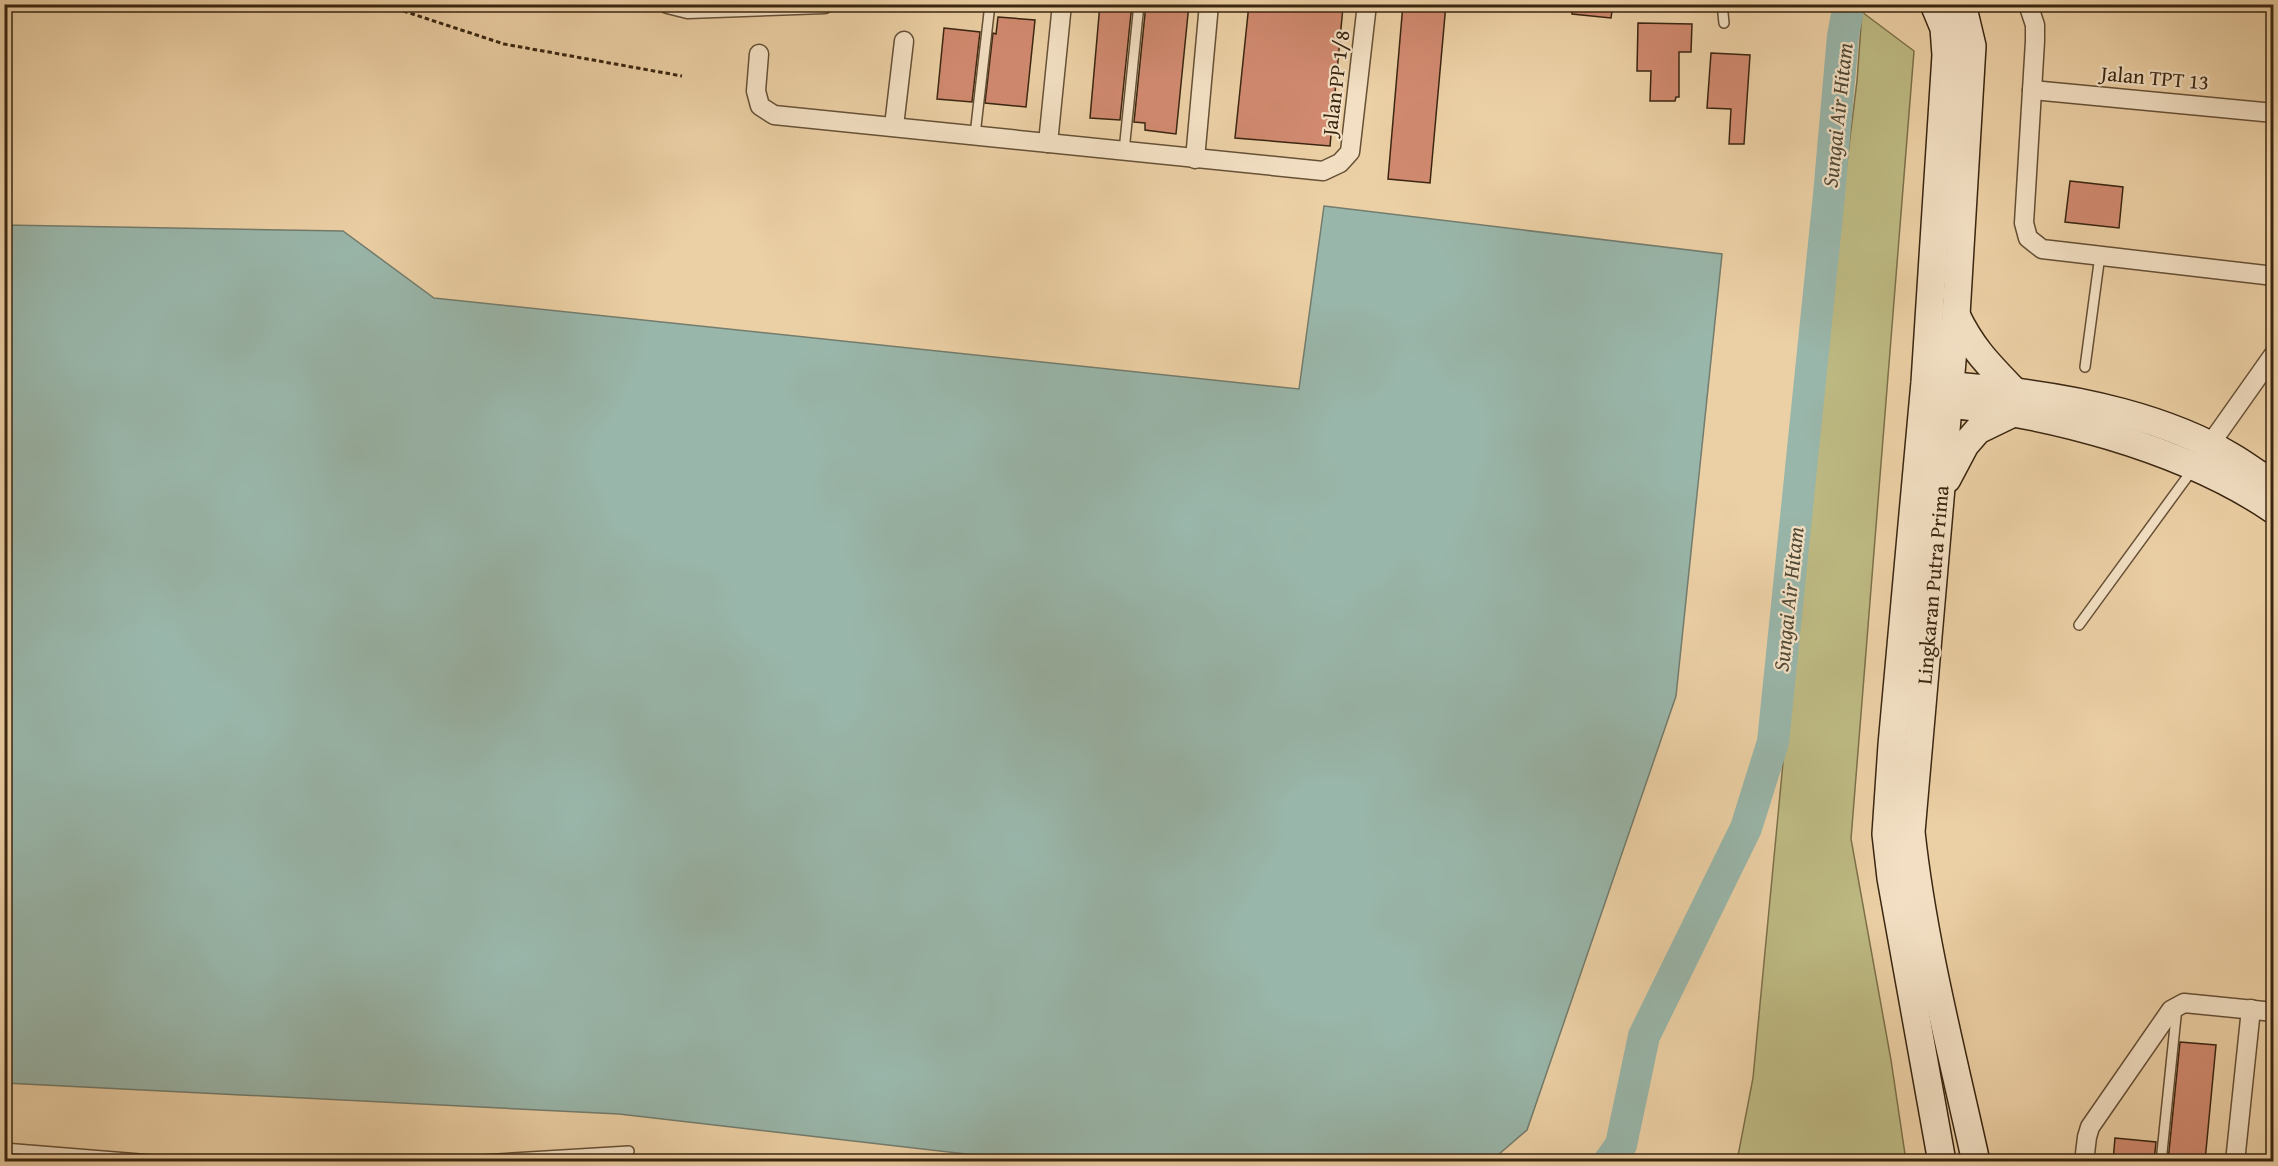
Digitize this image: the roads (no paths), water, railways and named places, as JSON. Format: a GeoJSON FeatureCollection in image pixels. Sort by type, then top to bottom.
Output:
{"type":"FeatureCollection","features":[{"type":"Feature","properties":{"kind":"main road","name":"Lingkaran Putra Prima"},"geometry":{"type":"LineString","coordinates":[[1934,4],[1944,28],[1946,55],[1937,394],[1942,486],[1911,832],[1933,962],[1976,1161]]}},
{"type":"Feature","properties":{"kind":"main road","name":"Lingkaran Putra Prima"},"geometry":{"type":"LineString","coordinates":[[1942,1161],[1891,878],[1886,834],[1892,745],[1937,394],[1956,315],[1972,46],[1962,4]]}},
{"type":"Feature","properties":{"kind":"main road"},"geometry":{"type":"LineString","coordinates":[[1956,315],[1967,339],[2013,403]]}},
{"type":"Feature","properties":{"kind":"main road"},"geometry":{"type":"LineString","coordinates":[[1937,394],[2013,403],[2092,432],[2170,456],[2232,457],[2274,485]]}},
{"type":"Feature","properties":{"kind":"main road"},"geometry":{"type":"LineString","coordinates":[[1942,486],[1965,445],[1978,430],[2013,403]]}},
{"type":"Feature","properties":{"kind":"main road"},"geometry":{"type":"LineString","coordinates":[[2202,456],[2274,510]]}},
{"type":"Feature","properties":{"kind":"street"},"geometry":{"type":"LineString","coordinates":[[668,4],[688,7],[824,4]]}},
{"type":"Feature","properties":{"kind":"street"},"geometry":{"type":"LineString","coordinates":[[1048,142],[1062,4]]}},
{"type":"Feature","properties":{"kind":"street"},"geometry":{"type":"LineString","coordinates":[[759,54],[756,91],[760,106],[774,115],[1195,159],[1209,4]]}},
{"type":"Feature","properties":{"kind":"street","name":"Jalan PP 1/8"},"geometry":{"type":"LineString","coordinates":[[1195,159],[1323,171],[1340,163],[1350,152],[1367,4]]}},
{"type":"Feature","properties":{"kind":"street"},"geometry":{"type":"LineString","coordinates":[[2028,4],[2035,25],[2024,223],[2028,238],[2042,249],[2274,276]]}},
{"type":"Feature","properties":{"kind":"street"},"geometry":{"type":"LineString","coordinates":[[894,126],[904,41]]}},
{"type":"Feature","properties":{"kind":"street","name":"Jalan TPT 13"},"geometry":{"type":"LineString","coordinates":[[2032,90],[2274,113]]}},
{"type":"Feature","properties":{"kind":"street"},"geometry":{"type":"LineString","coordinates":[[2202,456],[2274,354]]}},
{"type":"Feature","properties":{"kind":"street"},"geometry":{"type":"LineString","coordinates":[[2084,1161],[2090,1127],[2171,1010],[2177,1005],[2184,1003],[2274,1012]]}},
{"type":"Feature","properties":{"kind":"street"},"geometry":{"type":"LineString","coordinates":[[2235,1161],[2251,1009]]}},
{"type":"Feature","properties":{"kind":"lane"},"geometry":{"type":"LineString","coordinates":[[975,135],[990,4]]}},
{"type":"Feature","properties":{"kind":"lane"},"geometry":{"type":"LineString","coordinates":[[1124,151],[1139,4]]}},
{"type":"Feature","properties":{"kind":"lane"},"geometry":{"type":"LineString","coordinates":[[1722,4],[1724,23]]}},
{"type":"Feature","properties":{"kind":"lane"},"geometry":{"type":"LineString","coordinates":[[2085,367],[2100,255]]}},
{"type":"Feature","properties":{"kind":"lane"},"geometry":{"type":"LineString","coordinates":[[2079,626],[2202,456]]}},
{"type":"Feature","properties":{"kind":"lane"},"geometry":{"type":"LineString","coordinates":[[2161,1161],[2177,1005]]}},
{"type":"Feature","properties":{"kind":"lane"},"geometry":{"type":"LineString","coordinates":[[4,1148],[177,1161]]}},
{"type":"Feature","properties":{"kind":"lane"},"geometry":{"type":"LineString","coordinates":[[447,1161],[629,1151]]}},
{"type":"Feature","properties":{"kind":"waterway","name":"Sungai Air Hitam"},"geometry":{"type":"LineString","coordinates":[[1609,1162],[1621,1145],[1644,1036],[1746,828],[1773,742],[1843,36],[1849,4]]}}]}
